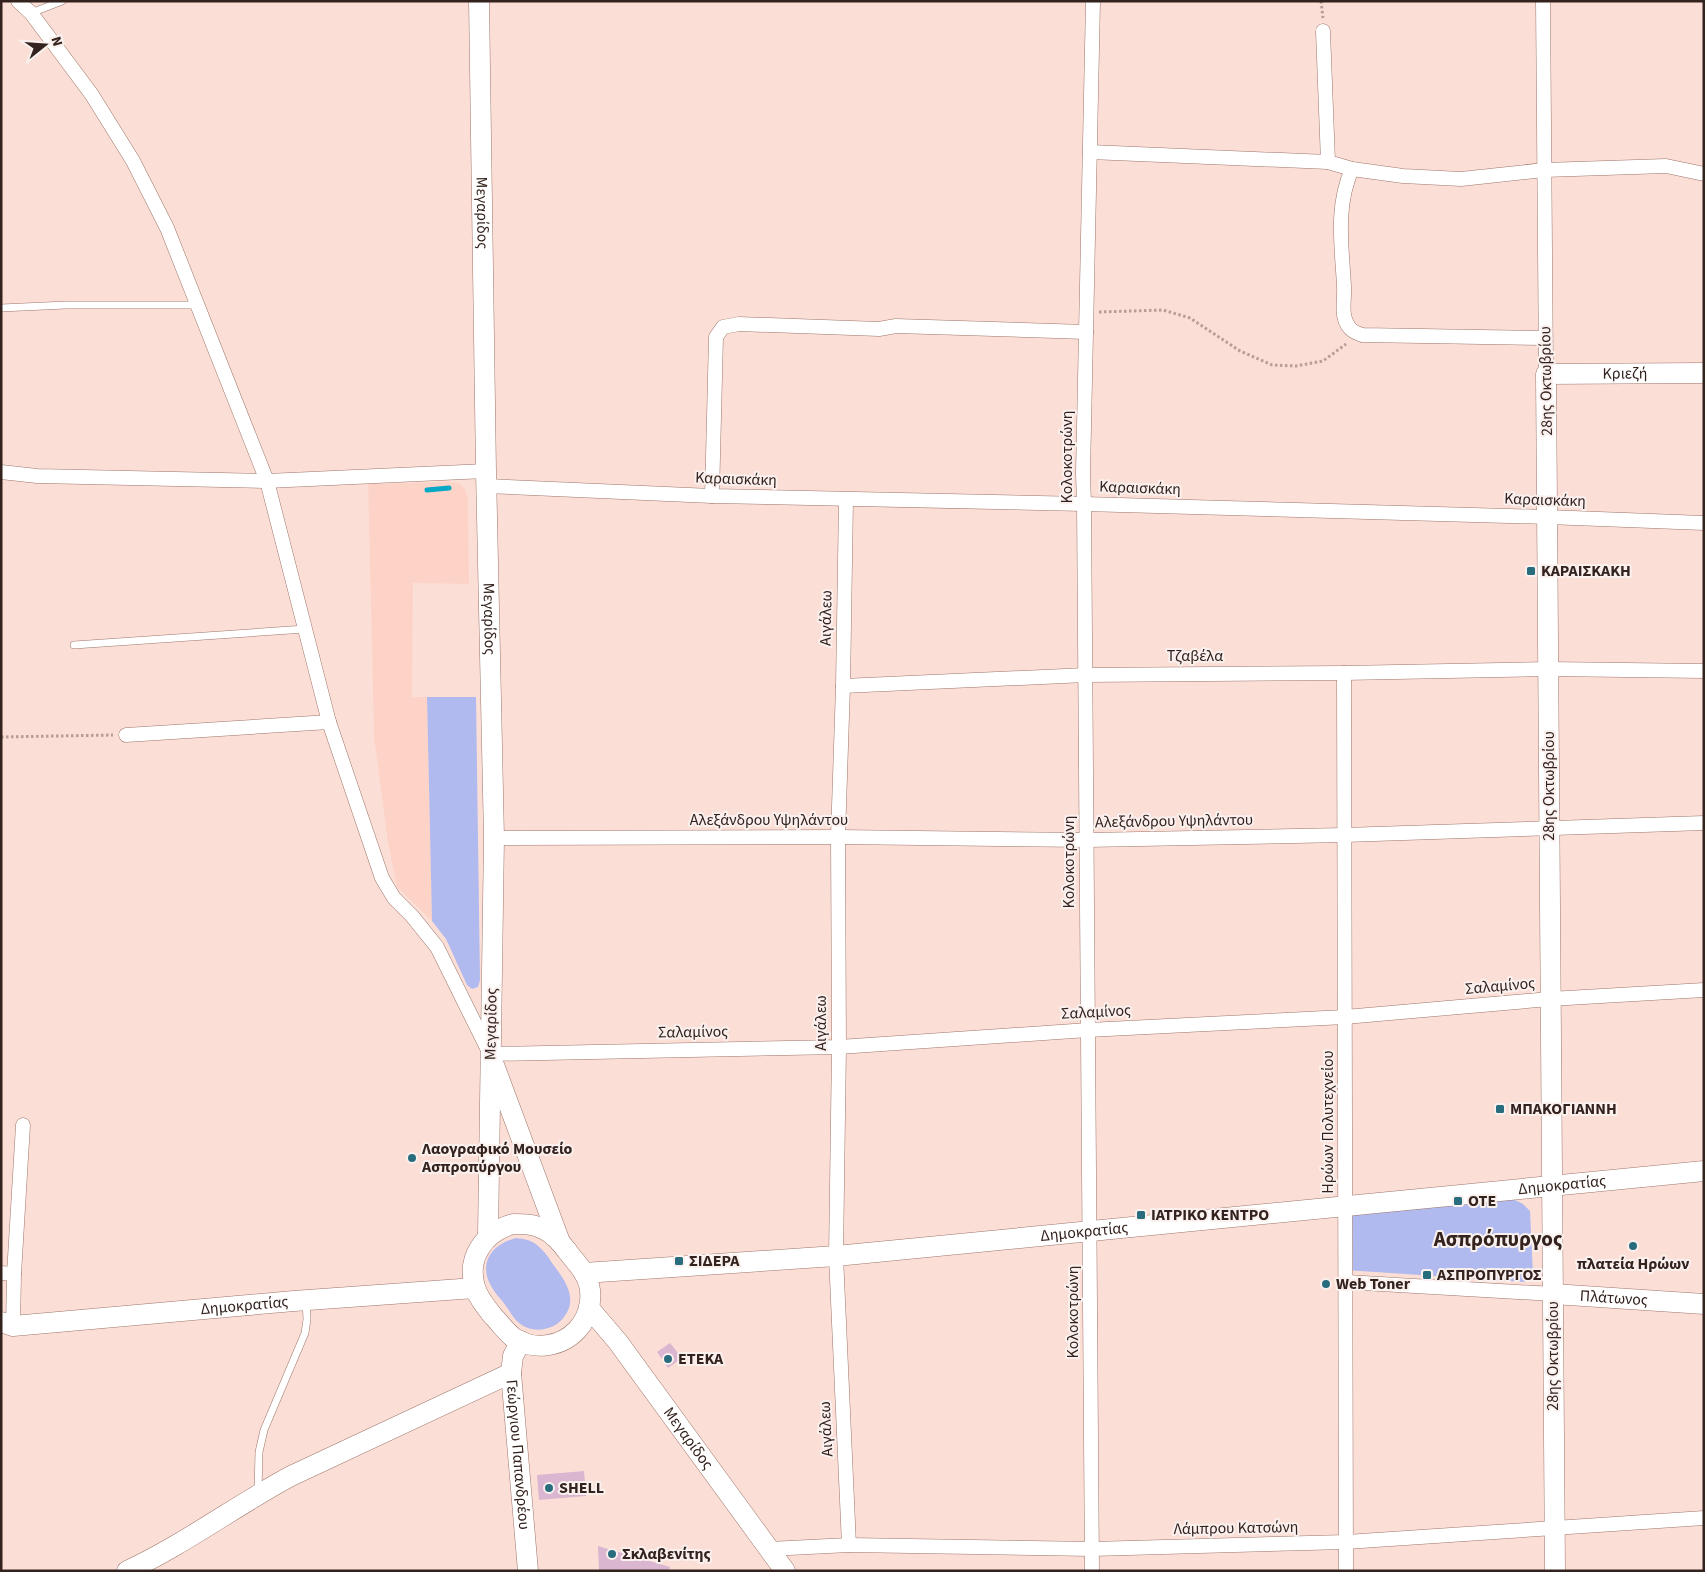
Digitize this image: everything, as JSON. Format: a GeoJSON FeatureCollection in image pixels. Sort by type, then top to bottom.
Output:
{"type":"FeatureCollection","features":[{"type":"Feature","properties":{"kind":"street"},"geometry":{"type":"LineString","coordinates":[[18,1],[31,13],[92,95],[133,161],[167,228],[267,481],[329,722],[382,878],[394,898],[412,916],[437,947],[490,1054],[560,1243]]}},
{"type":"Feature","properties":{"kind":"street","name":"Μεγαρίδος"},"geometry":{"type":"LineString","coordinates":[[479,1],[486,479],[494,838],[488,1236]]}},
{"type":"Feature","properties":{"kind":"street","name":"Κολοκοτρώνη"},"geometry":{"type":"LineString","coordinates":[[1092,1571],[1083,474],[1093,1]]}},
{"type":"Feature","properties":{"kind":"street","name":"28ης Οκτωβρίου"},"geometry":{"type":"LineString","coordinates":[[1543,1],[1555,1571]]}},
{"type":"Feature","properties":{"kind":"street"},"geometry":{"type":"LineString","coordinates":[[1324,31],[1328,162]]}},
{"type":"Feature","properties":{"kind":"street"},"geometry":{"type":"LineString","coordinates":[[1090,152],[1328,162],[1352,169],[1403,176],[1461,178],[1544,170],[1666,166],[1704,174]]}},
{"type":"Feature","properties":{"kind":"street"},"geometry":{"type":"LineString","coordinates":[[1352,169],[1345,184],[1341,214],[1344,313],[1348,326],[1354,332],[1362,335],[1545,338]]}},
{"type":"Feature","properties":{"kind":"street"},"geometry":{"type":"LineString","coordinates":[[712,496],[716,337],[723,327],[739,324],[879,329],[896,326],[1086,332]]}},
{"type":"Feature","properties":{"kind":"street","name":"Κριεζή"},"geometry":{"type":"LineString","coordinates":[[1546,374],[1704,373]]}},
{"type":"Feature","properties":{"kind":"street","name":"Καραισκάκη"},"geometry":{"type":"LineString","coordinates":[[1,472],[47,476],[267,481],[486,479],[712,496],[1084,504],[1704,523]]}},
{"type":"Feature","properties":{"kind":"street","name":"Αιγάλεω"},"geometry":{"type":"LineString","coordinates":[[846,500],[838,837],[839,1047],[836,1256],[849,1546]]}},
{"type":"Feature","properties":{"kind":"street","name":"Τζαβέλα"},"geometry":{"type":"LineString","coordinates":[[843,686],[1086,675],[1548,669],[1704,671]]}},
{"type":"Feature","properties":{"kind":"street","name":"Ηρώων Πολυτεχνείου"},"geometry":{"type":"LineString","coordinates":[[1344,673],[1346,1571]]}},
{"type":"Feature","properties":{"kind":"street"},"geometry":{"type":"LineString","coordinates":[[126,735],[329,722]]}},
{"type":"Feature","properties":{"kind":"street","name":"Αλεξάνδρου Υψηλάντου"},"geometry":{"type":"LineString","coordinates":[[494,838],[838,837],[1087,840],[1344,835],[1704,823]]}},
{"type":"Feature","properties":{"kind":"street","name":"Σαλαμίνος"},"geometry":{"type":"LineString","coordinates":[[490,1054],[839,1047],[1088,1030],[1345,1017],[1550,999],[1704,990]]}},
{"type":"Feature","properties":{"kind":"street"},"geometry":{"type":"LineString","coordinates":[[5,1327],[8,1274],[23,1125]]}},
{"type":"Feature","properties":{"kind":"street","name":"Δημοκρατίας"},"geometry":{"type":"LineString","coordinates":[[584,1273],[836,1256],[1704,1172]]}},
{"type":"Feature","properties":{"kind":"street"},"geometry":{"type":"LineString","coordinates":[[522,1224],[541,1228],[560,1243],[584,1273],[590,1288],[589,1308],[580,1327],[568,1338],[545,1346],[529,1344],[514,1338],[483,1303],[475,1288],[472,1268],[475,1257],[478,1249],[488,1236],[505,1226],[522,1224]]}},
{"type":"Feature","properties":{"kind":"street","name":"Πλάτωνος"},"geometry":{"type":"LineString","coordinates":[[1346,1282],[1704,1304]]}},
{"type":"Feature","properties":{"kind":"street","name":"Δημοκρατίας"},"geometry":{"type":"LineString","coordinates":[[5,1327],[306,1300],[475,1288]]}},
{"type":"Feature","properties":{"kind":"street","name":"Μεγαρίδος"},"geometry":{"type":"LineString","coordinates":[[589,1308],[618,1342],[785,1571]]}},
{"type":"Feature","properties":{"kind":"street","name":"Γεώργιου Παπανδρέου"},"geometry":{"type":"LineString","coordinates":[[521,1341],[513,1356],[511,1373],[528,1571]]}},
{"type":"Feature","properties":{"kind":"street"},"geometry":{"type":"LineString","coordinates":[[128,1571],[152,1559],[291,1476],[511,1373]]}},
{"type":"Feature","properties":{"kind":"street","name":"Λάμπρου Κατσώνη"},"geometry":{"type":"LineString","coordinates":[[769,1549],[849,1546],[1092,1549],[1346,1542],[1704,1518]]}},
{"type":"Feature","properties":{"kind":"lane"},"geometry":{"type":"LineString","coordinates":[[31,13],[62,1]]}},
{"type":"Feature","properties":{"kind":"lane"},"geometry":{"type":"LineString","coordinates":[[1,308],[66,305],[198,305]]}},
{"type":"Feature","properties":{"kind":"lane"},"geometry":{"type":"LineString","coordinates":[[74,645],[305,629]]}},
{"type":"Feature","properties":{"kind":"lane"},"geometry":{"type":"LineString","coordinates":[[258,1494],[259,1452],[264,1430],[305,1333],[307,1319],[306,1300]]}},
{"type":"Feature","properties":{"kind":"path"},"geometry":{"type":"LineString","coordinates":[[1086,312],[1163,310],[1190,318],[1240,351],[1272,365],[1296,366],[1323,360],[1350,340],[1362,335]]}},
{"type":"Feature","properties":{"kind":"path"},"geometry":{"type":"LineString","coordinates":[[1,737],[126,735]]}},
{"type":"Feature","properties":{"kind":"shaded area"},"geometry":{"type":"Polygon","coordinates":[[[368,480],[379,484],[459,483],[464,488],[468,498],[469,584],[413,583],[412,697],[427,697],[432,921],[397,887],[388,843],[374,737],[368,480]]]}},
{"type":"Feature","properties":{"kind":"shaded area"},"geometry":{"type":"Polygon","coordinates":[[[427,697],[476,697],[480,980],[478,987],[472,989],[467,985],[446,939],[432,921],[427,697]]]}},
{"type":"Feature","properties":{"kind":"shaded area"},"geometry":{"type":"Polygon","coordinates":[[[1511,1198],[1523,1204],[1530,1211],[1533,1275],[1530,1280],[1525,1282],[1345,1270],[1343,1210],[1511,1198]]]}},
{"type":"Feature","properties":{"kind":"shaded area"},"geometry":{"type":"Polygon","coordinates":[[[516,1238],[535,1243],[547,1256],[568,1289],[570,1303],[568,1310],[560,1322],[549,1328],[530,1329],[519,1323],[487,1278],[487,1262],[494,1250],[500,1245],[516,1238]]]}},
{"type":"Feature","properties":{"kind":"building"},"geometry":{"type":"Polygon","coordinates":[[[670,1343],[682,1358],[668,1368],[657,1352],[670,1343]]]}},
{"type":"Feature","properties":{"kind":"building"},"geometry":{"type":"Polygon","coordinates":[[[584,1471],[586,1496],[539,1500],[537,1475],[584,1471]]]}},
{"type":"Feature","properties":{"kind":"building","name":"Σκλαβενίτης"},"geometry":{"type":"Polygon","coordinates":[[[598,1546],[670,1567],[669,1571],[599,1571],[598,1546]]]}},
{"type":"Feature","properties":{"kind":"waterway"},"geometry":{"type":"LineString","coordinates":[[427,490],[449,488]]}},
{"type":"Feature","properties":{"kind":"place","name":"ΚΑΡΑΙΣΚΑΚΗ"},"geometry":{"type":"Point","coordinates":[1531,571]}},
{"type":"Feature","properties":{"kind":"place","name":"ΜΠΑΚΟΓΙΑΝΝΗ"},"geometry":{"type":"Point","coordinates":[1500,1109]}},
{"type":"Feature","properties":{"kind":"place","name":"Λαογραφικό Μουσείο Ασπροπύργου"},"geometry":{"type":"Point","coordinates":[412,1158]}},
{"type":"Feature","properties":{"kind":"place","name":"ΟΤΕ"},"geometry":{"type":"Point","coordinates":[1458,1201]}},
{"type":"Feature","properties":{"kind":"place","name":"ΙΑΤΡΙΚΟ ΚΕΝΤΡΟ"},"geometry":{"type":"Point","coordinates":[1141,1215]}},
{"type":"Feature","properties":{"kind":"place","name":"πλατεία Ηρώων"},"geometry":{"type":"Point","coordinates":[1633,1246]}},
{"type":"Feature","properties":{"kind":"place","name":"ΣΙΔΕΡΑ"},"geometry":{"type":"Point","coordinates":[679,1261]}},
{"type":"Feature","properties":{"kind":"place","name":"ΑΣΠΡΟΠΥΡΓΟΣ"},"geometry":{"type":"Point","coordinates":[1427,1275]}},
{"type":"Feature","properties":{"kind":"place","name":"Web Toner"},"geometry":{"type":"Point","coordinates":[1326,1284]}},
{"type":"Feature","properties":{"kind":"place","name":"ΕΤΕΚΑ"},"geometry":{"type":"Point","coordinates":[668,1359]}},
{"type":"Feature","properties":{"kind":"place","name":"SHELL"},"geometry":{"type":"Point","coordinates":[549,1488]}},
{"type":"Feature","properties":{"kind":"place","name":"Σκλαβενίτης"},"geometry":{"type":"Point","coordinates":[612,1554]}},
{"type":"Feature","properties":{"kind":"district","name":"Ασπρόπυργος"},"geometry":{"type":"Point","coordinates":[1498,1239]}}]}
